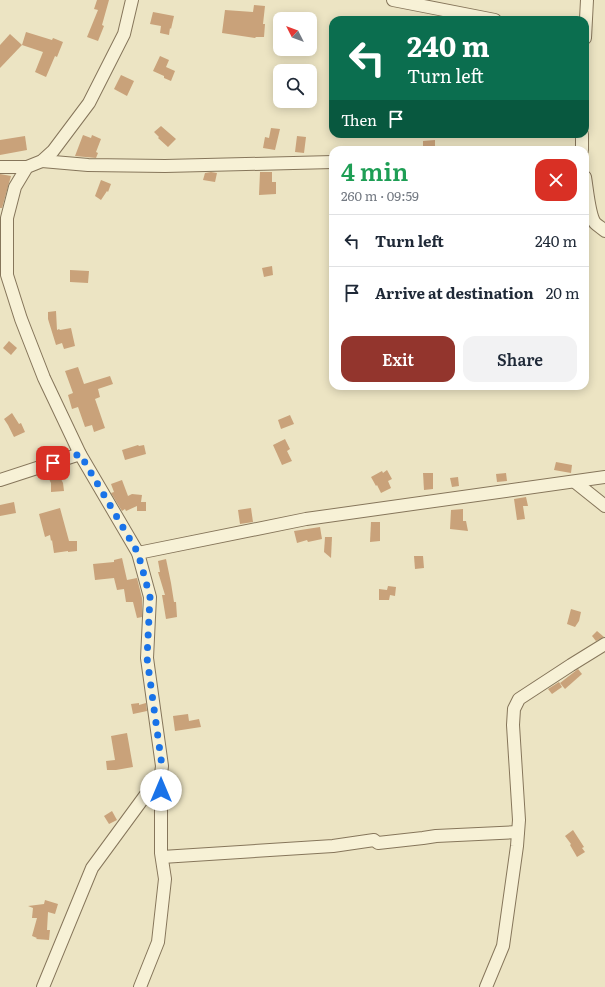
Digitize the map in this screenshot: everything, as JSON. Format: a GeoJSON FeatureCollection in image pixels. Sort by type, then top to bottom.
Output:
{"type":"FeatureCollection","features":[{"type":"Feature","properties":{"kind":"street"},"geometry":{"type":"LineString","coordinates":[[0,167],[27,166],[42,161],[53,152],[89,103],[124,34],[132,0]]}},
{"type":"Feature","properties":{"kind":"street"},"geometry":{"type":"LineString","coordinates":[[393,0],[475,16]]}},
{"type":"Feature","properties":{"kind":"street"},"geometry":{"type":"LineString","coordinates":[[586,16],[587,0]]}},
{"type":"Feature","properties":{"kind":"street"},"geometry":{"type":"LineString","coordinates":[[42,161],[88,165],[165,166],[329,162]]}},
{"type":"Feature","properties":{"kind":"street"},"geometry":{"type":"LineString","coordinates":[[27,166],[15,187],[7,218],[4,250],[7,275],[20,319],[44,378],[80,454],[138,553],[150,597],[147,658],[162,766],[162,857],[165,879],[158,942],[140,987]]}},
{"type":"Feature","properties":{"kind":"street"},"geometry":{"type":"LineString","coordinates":[[589,204],[594,222],[605,231]]}},
{"type":"Feature","properties":{"kind":"street"},"geometry":{"type":"LineString","coordinates":[[0,480],[80,454]]}},
{"type":"Feature","properties":{"kind":"street"},"geometry":{"type":"LineString","coordinates":[[138,553],[306,519],[605,477]]}},
{"type":"Feature","properties":{"kind":"street"},"geometry":{"type":"LineString","coordinates":[[575,482],[605,506]]}},
{"type":"Feature","properties":{"kind":"street"},"geometry":{"type":"LineString","coordinates":[[486,987],[503,946],[517,846],[519,820],[513,725],[514,709],[520,699],[605,644]]}},
{"type":"Feature","properties":{"kind":"street"},"geometry":{"type":"LineString","coordinates":[[43,987],[92,868],[162,774]]}},
{"type":"Feature","properties":{"kind":"street"},"geometry":{"type":"LineString","coordinates":[[162,857],[333,846],[374,840],[378,843],[436,836],[518,832]]}},
{"type":"Feature","properties":{"kind":"building"},"geometry":{"type":"Polygon","coordinates":[[[97,0],[109,0],[102,25],[104,26],[98,41],[87,37],[98,10],[94,9],[97,0]]]}},
{"type":"Feature","properties":{"kind":"building"},"geometry":{"type":"Polygon","coordinates":[[[254,5],[265,6],[263,24],[265,24],[264,37],[255,38],[222,33],[225,10],[253,12],[254,5]]]}},
{"type":"Feature","properties":{"kind":"building"},"geometry":{"type":"Polygon","coordinates":[[[153,12],[174,16],[169,35],[160,33],[161,26],[150,24],[153,12]]]}},
{"type":"Feature","properties":{"kind":"building"},"geometry":{"type":"Polygon","coordinates":[[[26,32],[52,40],[53,38],[63,42],[46,77],[35,72],[43,52],[22,45],[26,32]]]}},
{"type":"Feature","properties":{"kind":"building"},"geometry":{"type":"Polygon","coordinates":[[[10,34],[22,45],[0,68],[0,45],[10,34]]]}},
{"type":"Feature","properties":{"kind":"building"},"geometry":{"type":"Polygon","coordinates":[[[160,56],[169,60],[166,67],[175,71],[171,81],[153,71],[160,56]]]}},
{"type":"Feature","properties":{"kind":"building"},"geometry":{"type":"Polygon","coordinates":[[[121,75],[134,81],[127,96],[114,89],[121,75]]]}},
{"type":"Feature","properties":{"kind":"building"},"geometry":{"type":"Polygon","coordinates":[[[161,126],[176,139],[168,147],[154,132],[161,126]]]}},
{"type":"Feature","properties":{"kind":"building"},"geometry":{"type":"Polygon","coordinates":[[[271,128],[280,129],[275,150],[263,148],[265,137],[269,138],[271,128]]]}},
{"type":"Feature","properties":{"kind":"building"},"geometry":{"type":"Polygon","coordinates":[[[83,135],[91,138],[92,135],[101,139],[96,152],[98,153],[96,158],[75,156],[83,135]]]}},
{"type":"Feature","properties":{"kind":"building"},"geometry":{"type":"Polygon","coordinates":[[[25,136],[27,150],[0,155],[0,140],[25,136]]]}},
{"type":"Feature","properties":{"kind":"building"},"geometry":{"type":"Polygon","coordinates":[[[297,136],[306,137],[304,153],[295,152],[297,136]]]}},
{"type":"Feature","properties":{"kind":"building"},"geometry":{"type":"Polygon","coordinates":[[[435,140],[435,146],[423,146],[423,141],[435,140]]]}},
{"type":"Feature","properties":{"kind":"building"},"geometry":{"type":"Polygon","coordinates":[[[260,172],[272,172],[272,182],[276,182],[276,194],[259,195],[260,172]]]}},
{"type":"Feature","properties":{"kind":"building"},"geometry":{"type":"Polygon","coordinates":[[[205,173],[217,173],[215,182],[203,180],[205,173]]]}},
{"type":"Feature","properties":{"kind":"building"},"geometry":{"type":"Polygon","coordinates":[[[0,174],[11,176],[2,208],[0,208],[0,174]]]}},
{"type":"Feature","properties":{"kind":"building"},"geometry":{"type":"Polygon","coordinates":[[[101,180],[111,184],[108,192],[107,191],[101,200],[95,196],[101,180]]]}},
{"type":"Feature","properties":{"kind":"building"},"geometry":{"type":"Polygon","coordinates":[[[272,266],[273,275],[264,277],[262,268],[272,266]]]}},
{"type":"Feature","properties":{"kind":"building"},"geometry":{"type":"Polygon","coordinates":[[[70,270],[89,271],[88,283],[70,282],[70,270]]]}},
{"type":"Feature","properties":{"kind":"building"},"geometry":{"type":"Polygon","coordinates":[[[56,311],[57,330],[71,328],[75,346],[64,349],[62,343],[56,345],[48,319],[48,312],[56,311]]]}},
{"type":"Feature","properties":{"kind":"building"},"geometry":{"type":"Polygon","coordinates":[[[9,341],[17,348],[11,355],[3,348],[9,341]]]}},
{"type":"Feature","properties":{"kind":"building"},"geometry":{"type":"Polygon","coordinates":[[[78,367],[84,384],[110,376],[113,384],[98,389],[100,397],[95,399],[105,428],[94,432],[92,425],[85,427],[78,407],[72,409],[68,395],[73,393],[65,371],[78,367]]]}},
{"type":"Feature","properties":{"kind":"building"},"geometry":{"type":"Polygon","coordinates":[[[12,413],[19,424],[21,423],[25,432],[14,437],[4,419],[12,413]]]}},
{"type":"Feature","properties":{"kind":"building"},"geometry":{"type":"Polygon","coordinates":[[[290,415],[294,424],[281,429],[278,420],[290,415]]]}},
{"type":"Feature","properties":{"kind":"building"},"geometry":{"type":"Polygon","coordinates":[[[285,439],[290,449],[287,451],[292,461],[282,465],[273,445],[285,439]]]}},
{"type":"Feature","properties":{"kind":"building"},"geometry":{"type":"Polygon","coordinates":[[[138,445],[144,445],[146,454],[125,460],[122,450],[138,445]]]}},
{"type":"Feature","properties":{"kind":"building"},"geometry":{"type":"Polygon","coordinates":[[[556,462],[572,465],[571,473],[554,470],[556,462]]]}},
{"type":"Feature","properties":{"kind":"building"},"geometry":{"type":"Polygon","coordinates":[[[387,470],[392,479],[388,481],[391,488],[381,493],[371,477],[387,470]]]}},
{"type":"Feature","properties":{"kind":"building"},"geometry":{"type":"Polygon","coordinates":[[[57,471],[63,483],[64,491],[51,492],[51,483],[47,475],[57,471]]]}},
{"type":"Feature","properties":{"kind":"building"},"geometry":{"type":"Polygon","coordinates":[[[423,473],[433,473],[433,489],[424,490],[423,473]]]}},
{"type":"Feature","properties":{"kind":"building"},"geometry":{"type":"Polygon","coordinates":[[[506,473],[507,481],[497,482],[496,474],[506,473]]]}},
{"type":"Feature","properties":{"kind":"building"},"geometry":{"type":"Polygon","coordinates":[[[458,477],[459,486],[452,487],[450,478],[458,477]]]}},
{"type":"Feature","properties":{"kind":"building"},"geometry":{"type":"Polygon","coordinates":[[[122,480],[128,496],[132,494],[142,495],[141,502],[146,502],[146,511],[137,511],[137,506],[126,511],[125,509],[122,511],[111,493],[114,492],[111,484],[122,480]]]}},
{"type":"Feature","properties":{"kind":"building"},"geometry":{"type":"Polygon","coordinates":[[[526,497],[528,506],[523,506],[525,519],[517,520],[514,499],[526,497]]]}},
{"type":"Feature","properties":{"kind":"building"},"geometry":{"type":"Polygon","coordinates":[[[14,502],[16,513],[0,516],[0,505],[14,502]]]}},
{"type":"Feature","properties":{"kind":"building"},"geometry":{"type":"Polygon","coordinates":[[[60,508],[69,541],[77,541],[77,551],[54,553],[50,535],[45,537],[39,514],[60,508]]]}},
{"type":"Feature","properties":{"kind":"building"},"geometry":{"type":"Polygon","coordinates":[[[251,508],[253,522],[240,524],[238,510],[251,508]]]}},
{"type":"Feature","properties":{"kind":"building"},"geometry":{"type":"Polygon","coordinates":[[[463,509],[463,521],[466,521],[468,531],[450,529],[451,510],[463,509]]]}},
{"type":"Feature","properties":{"kind":"building"},"geometry":{"type":"Polygon","coordinates":[[[371,522],[380,522],[380,541],[370,542],[371,522]]]}},
{"type":"Feature","properties":{"kind":"building"},"geometry":{"type":"Polygon","coordinates":[[[320,527],[322,539],[308,542],[307,540],[297,543],[294,531],[320,527]]]}},
{"type":"Feature","properties":{"kind":"building"},"geometry":{"type":"Polygon","coordinates":[[[325,537],[332,537],[331,558],[324,552],[325,537]]]}},
{"type":"Feature","properties":{"kind":"building"},"geometry":{"type":"Polygon","coordinates":[[[414,556],[423,556],[424,568],[415,569],[414,556]]]}},
{"type":"Feature","properties":{"kind":"building"},"geometry":{"type":"Polygon","coordinates":[[[122,558],[127,580],[137,578],[142,598],[142,617],[137,618],[133,602],[126,602],[124,589],[117,590],[114,578],[95,580],[93,564],[114,562],[114,560],[122,558]]]}},
{"type":"Feature","properties":{"kind":"building"},"geometry":{"type":"Polygon","coordinates":[[[166,559],[174,602],[176,602],[177,617],[166,619],[162,595],[165,595],[158,572],[160,572],[158,561],[166,559]]]}},
{"type":"Feature","properties":{"kind":"building"},"geometry":{"type":"Polygon","coordinates":[[[388,586],[396,587],[395,596],[390,595],[389,600],[379,600],[379,589],[387,590],[388,586]]]}},
{"type":"Feature","properties":{"kind":"building"},"geometry":{"type":"Polygon","coordinates":[[[571,609],[581,612],[579,621],[575,627],[567,624],[571,609]]]}},
{"type":"Feature","properties":{"kind":"building"},"geometry":{"type":"Polygon","coordinates":[[[597,631],[604,637],[596,641],[592,636],[597,631]]]}},
{"type":"Feature","properties":{"kind":"building"},"geometry":{"type":"Polygon","coordinates":[[[578,669],[582,674],[565,689],[560,683],[578,669]]]}},
{"type":"Feature","properties":{"kind":"building"},"geometry":{"type":"Polygon","coordinates":[[[559,682],[562,687],[552,694],[548,689],[559,682]]]}},
{"type":"Feature","properties":{"kind":"building"},"geometry":{"type":"Polygon","coordinates":[[[139,703],[139,705],[146,703],[147,711],[133,714],[131,704],[139,703]]]}},
{"type":"Feature","properties":{"kind":"building"},"geometry":{"type":"Polygon","coordinates":[[[188,714],[189,721],[199,719],[201,727],[175,731],[173,716],[188,714]]]}},
{"type":"Feature","properties":{"kind":"building"},"geometry":{"type":"Polygon","coordinates":[[[127,733],[133,767],[107,770],[106,761],[115,760],[111,736],[127,733]]]}},
{"type":"Feature","properties":{"kind":"building"},"geometry":{"type":"Polygon","coordinates":[[[112,811],[117,820],[109,824],[104,816],[112,811]]]}},
{"type":"Feature","properties":{"kind":"building"},"geometry":{"type":"Polygon","coordinates":[[[573,830],[584,847],[582,848],[585,852],[577,857],[570,845],[571,844],[565,836],[573,830]]]}},
{"type":"Feature","properties":{"kind":"building"},"geometry":{"type":"Polygon","coordinates":[[[45,900],[58,904],[55,914],[48,912],[47,930],[50,930],[49,940],[36,939],[37,938],[32,936],[37,918],[32,918],[33,908],[28,906],[44,904],[45,900]]]}},
{"type":"Feature","properties":{"kind":"route"},"geometry":{"type":"LineString","coordinates":[[53,463],[80,454],[138,553],[150,597],[147,658],[162,766],[161,790]]}}]}
